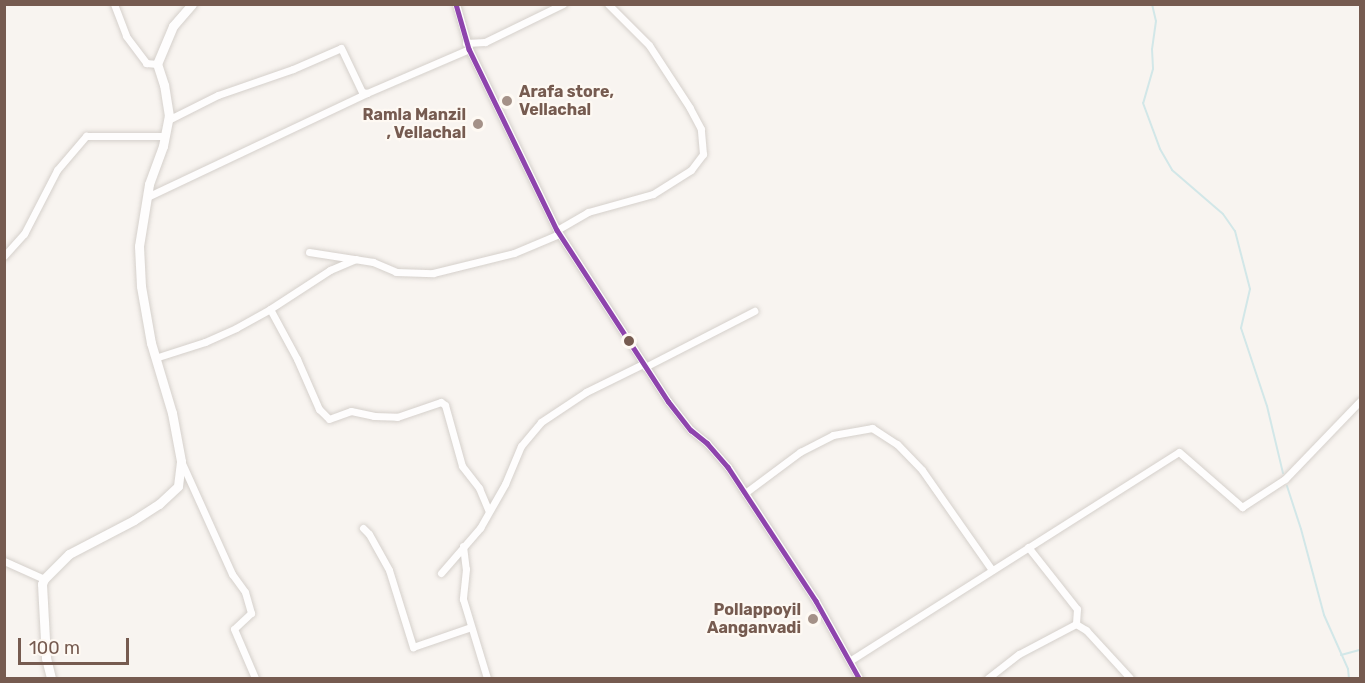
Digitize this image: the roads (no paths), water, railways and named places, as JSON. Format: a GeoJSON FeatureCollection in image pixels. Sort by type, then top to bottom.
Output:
{"type":"FeatureCollection","features":[{"type":"Feature","properties":{"kind":"main road"},"geometry":{"type":"LineString","coordinates":[[51,678],[46,658],[42,584],[44,579],[69,554],[134,520],[159,504],[178,486],[181,461],[172,413],[155,358],[141,276],[139,246],[147,197],[168,120],[165,85],[157,64],[173,26],[192,4]]}},
{"type":"Feature","properties":{"kind":"street"},"geometry":{"type":"LineString","coordinates":[[114,4],[132,45],[146,63],[157,64]]}},
{"type":"Feature","properties":{"kind":"street"},"geometry":{"type":"LineString","coordinates":[[456,4],[468,46],[558,232],[644,365],[691,430],[707,443],[728,467],[851,660],[859,678]]}},
{"type":"Feature","properties":{"kind":"street"},"geometry":{"type":"LineString","coordinates":[[147,197],[468,46],[484,42],[563,4]]}},
{"type":"Feature","properties":{"kind":"street"},"geometry":{"type":"LineString","coordinates":[[309,252],[373,262],[396,272],[433,273],[514,253],[558,232],[588,212],[653,194],[691,170],[703,154],[701,129],[649,45],[608,4]]}},
{"type":"Feature","properties":{"kind":"street"},"geometry":{"type":"LineString","coordinates":[[168,120],[218,94],[293,69],[341,48],[362,92],[367,93]]}},
{"type":"Feature","properties":{"kind":"street"},"geometry":{"type":"LineString","coordinates":[[4,256],[24,234],[57,170],[86,136],[165,136]]}},
{"type":"Feature","properties":{"kind":"street"},"geometry":{"type":"LineString","coordinates":[[155,358],[205,342],[270,309],[330,270],[356,259]]}},
{"type":"Feature","properties":{"kind":"street"},"geometry":{"type":"LineString","coordinates":[[270,309],[297,359],[319,409],[329,419],[351,411],[374,416],[397,417],[441,402],[445,405],[462,466],[479,488],[489,511]]}},
{"type":"Feature","properties":{"kind":"street"},"geometry":{"type":"LineString","coordinates":[[441,573],[480,528],[506,484],[521,446],[541,422],[586,392],[754,311]]}},
{"type":"Feature","properties":{"kind":"street"},"geometry":{"type":"LineString","coordinates":[[851,660],[1179,452],[1242,507],[1286,479],[1339,420],[1360,401]]}},
{"type":"Feature","properties":{"kind":"street"},"geometry":{"type":"LineString","coordinates":[[745,494],[800,453],[833,435],[873,428],[897,444],[922,470],[992,570]]}},
{"type":"Feature","properties":{"kind":"street"},"geometry":{"type":"LineString","coordinates":[[181,461],[232,574],[245,592],[251,613],[234,629],[255,678]]}},
{"type":"Feature","properties":{"kind":"street"},"geometry":{"type":"LineString","coordinates":[[363,528],[369,534],[389,570],[413,647],[471,627]]}},
{"type":"Feature","properties":{"kind":"street"},"geometry":{"type":"LineString","coordinates":[[463,546],[466,563],[463,599],[487,678]]}},
{"type":"Feature","properties":{"kind":"street"},"geometry":{"type":"LineString","coordinates":[[1028,547],[1077,609],[1076,624]]}},
{"type":"Feature","properties":{"kind":"street"},"geometry":{"type":"LineString","coordinates":[[4,561],[44,579]]}},
{"type":"Feature","properties":{"kind":"street"},"geometry":{"type":"LineString","coordinates":[[988,678],[1019,654],[1076,624]]}},
{"type":"Feature","properties":{"kind":"street"},"geometry":{"type":"LineString","coordinates":[[1076,624],[1086,630],[1130,678]]}},
{"type":"Feature","properties":{"kind":"waterway"},"geometry":{"type":"LineString","coordinates":[[1152,4],[1156,21],[1152,49],[1153,69],[1143,103],[1160,149],[1172,170],[1223,214],[1235,231],[1250,289],[1241,328],[1267,406],[1283,473]]}},
{"type":"Feature","properties":{"kind":"waterway"},"geometry":{"type":"LineString","coordinates":[[1287,486],[1324,615],[1348,669],[1349,678]]}},
{"type":"Feature","properties":{"kind":"waterway"},"geometry":{"type":"LineString","coordinates":[[1341,655],[1360,650]]}},
{"type":"Feature","properties":{"kind":"place","name":"Arafa store, Vellachal"},"geometry":{"type":"Point","coordinates":[507,101]}},
{"type":"Feature","properties":{"kind":"place","name":"Ramla Manzil , Vellachal"},"geometry":{"type":"Point","coordinates":[478,124]}},
{"type":"Feature","properties":{"kind":"place","name":"Pollappoyil Aanganvadi"},"geometry":{"type":"Point","coordinates":[813,619]}}]}
